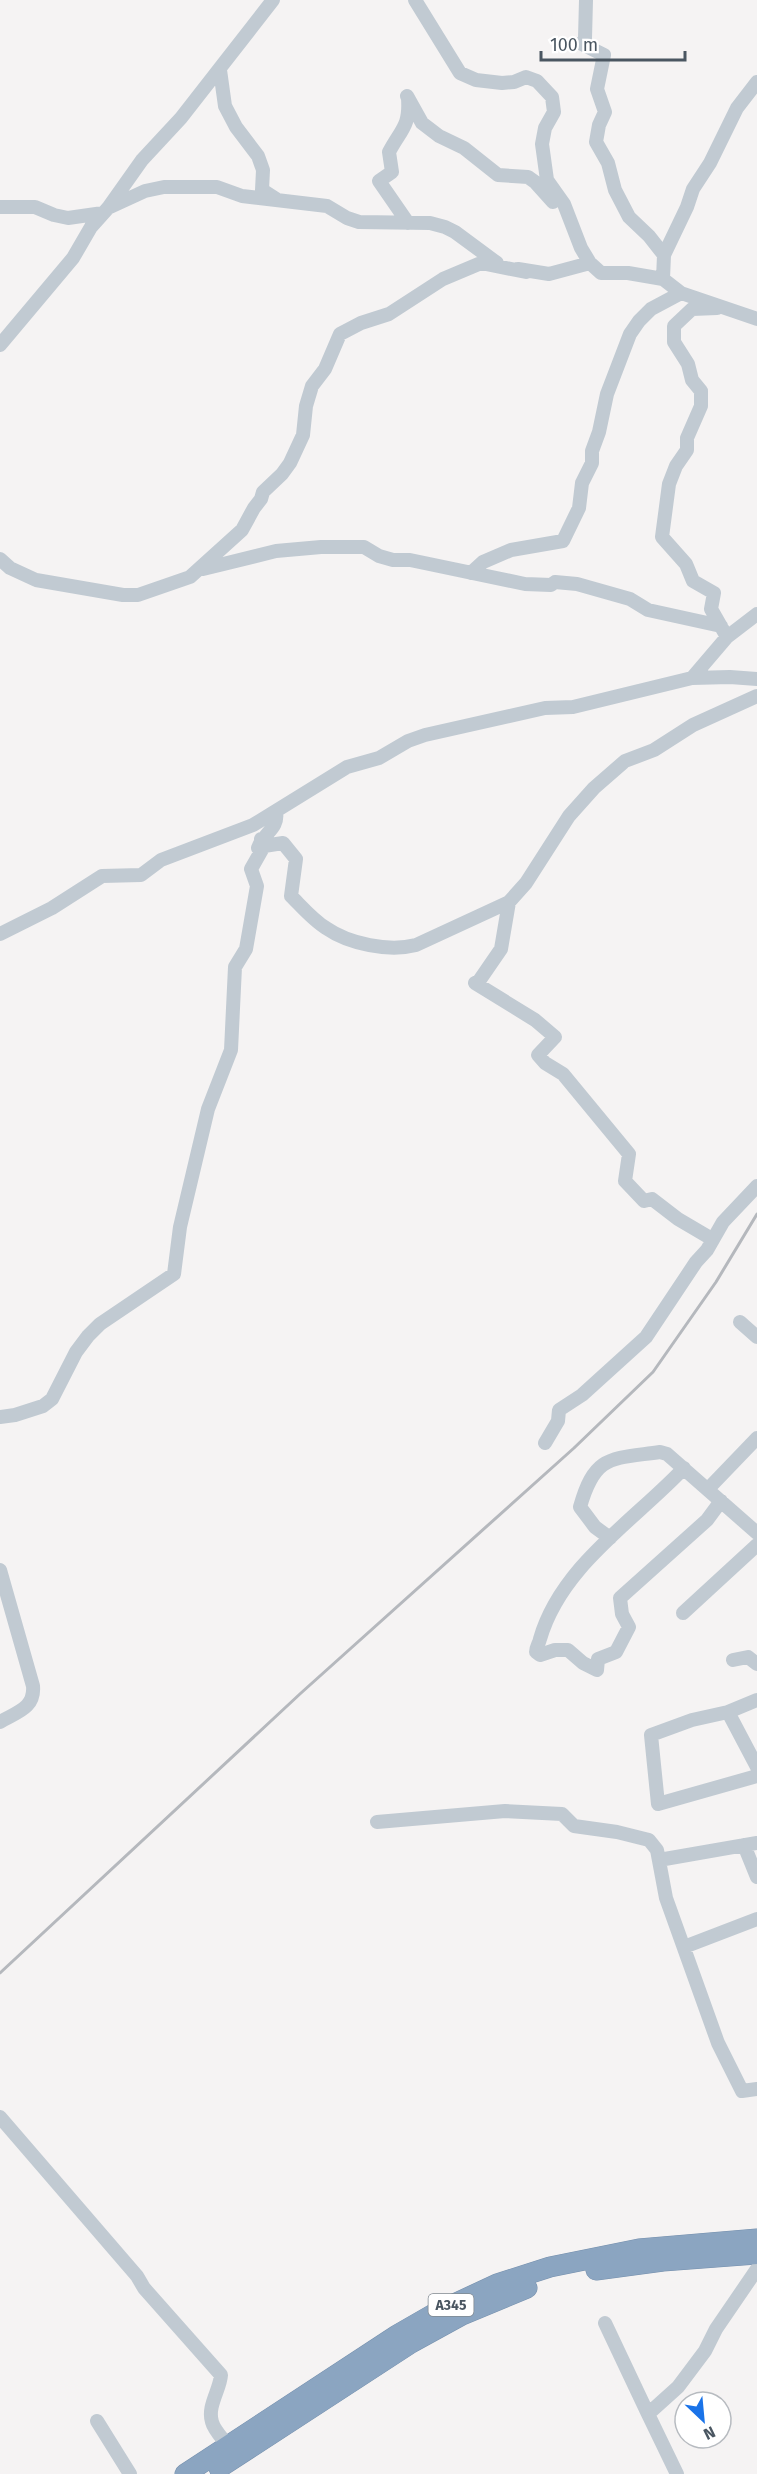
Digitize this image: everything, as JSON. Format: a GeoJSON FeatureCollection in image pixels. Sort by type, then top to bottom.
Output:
{"type":"FeatureCollection","features":[{"type":"Feature","properties":{"kind":"highway","name":"A345"},"geometry":{"type":"LineString","coordinates":[[185,2474],[397,2335],[437,2312],[497,2284],[560,2265],[639,2249],[757,2239]]}},
{"type":"Feature","properties":{"kind":"highway","name":"A345"},"geometry":{"type":"LineString","coordinates":[[210,2474],[388,2357],[437,2328],[490,2302],[544,2282],[594,2270],[654,2262],[757,2254]]}},
{"type":"Feature","properties":{"kind":"street"},"geometry":{"type":"LineString","coordinates":[[415,0],[460,73],[476,80],[502,83],[514,82],[526,77],[537,81],[552,97],[554,112],[545,128],[542,144],[547,180],[564,204],[581,248],[601,273],[628,273],[663,279],[681,293],[757,319]]}},
{"type":"Feature","properties":{"kind":"street"},"geometry":{"type":"LineString","coordinates":[[586,0],[585,38],[582,44],[604,55],[597,89],[605,112],[598,125],[596,142],[608,163],[621,203],[629,217],[649,236],[664,255]]}},
{"type":"Feature","properties":{"kind":"street"},"geometry":{"type":"LineString","coordinates":[[0,345],[74,258],[91,227],[106,211],[142,160],[181,118],[220,70],[265,3]]}},
{"type":"Feature","properties":{"kind":"street"},"geometry":{"type":"LineString","coordinates":[[220,70],[225,106],[236,127],[258,156],[263,170],[262,190],[277,200]]}},
{"type":"Feature","properties":{"kind":"street"},"geometry":{"type":"LineString","coordinates":[[663,279],[664,255],[693,189],[710,163],[737,108],[757,82]]}},
{"type":"Feature","properties":{"kind":"street"},"geometry":{"type":"LineString","coordinates":[[408,223],[379,182],[392,172],[389,152],[405,129],[409,111],[407,96],[422,123],[439,136],[464,148],[498,175],[528,177],[551,202],[564,204]]}},
{"type":"Feature","properties":{"kind":"street"},"geometry":{"type":"LineString","coordinates":[[0,207],[35,207],[68,218],[106,211],[145,191],[164,187],[217,187],[242,196],[327,206],[359,222],[430,223],[445,227],[455,232],[492,261],[526,272]]}},
{"type":"Feature","properties":{"kind":"street"},"geometry":{"type":"LineString","coordinates":[[196,572],[242,530],[261,500],[263,492],[290,463],[303,435],[306,406],[312,386],[325,369],[332,347],[340,334],[361,323],[389,314],[443,279],[481,263],[549,274],[590,262]]}},
{"type":"Feature","properties":{"kind":"street"},"geometry":{"type":"LineString","coordinates":[[471,573],[483,562],[511,550],[563,541],[579,508],[582,483],[592,463],[592,450],[599,432],[607,394],[630,334],[651,309],[681,293]]}},
{"type":"Feature","properties":{"kind":"street"},"geometry":{"type":"LineString","coordinates":[[722,308],[692,309],[674,326],[674,342],[688,364],[692,380],[701,391],[701,406],[687,438],[687,450],[676,466],[669,484],[662,537],[686,564],[693,581],[714,593],[711,609],[724,632]]}},
{"type":"Feature","properties":{"kind":"street"},"geometry":{"type":"LineString","coordinates":[[0,559],[10,568],[36,580],[123,595],[138,595],[181,581],[208,567],[276,551],[356,547],[393,560],[410,560],[534,586],[551,585],[555,582],[577,584],[630,599],[648,609],[724,632]]}},
{"type":"Feature","properties":{"kind":"street"},"geometry":{"type":"LineString","coordinates":[[692,678],[724,632],[757,615]]}},
{"type":"Feature","properties":{"kind":"street"},"geometry":{"type":"LineString","coordinates":[[227,836],[268,818],[347,767],[379,758],[408,741],[425,735],[545,708],[573,707],[692,678],[757,679]]}},
{"type":"Feature","properties":{"kind":"street"},"geometry":{"type":"LineString","coordinates":[[0,934],[52,908],[102,876],[141,875],[161,860],[205,842],[243,834],[262,842],[284,843],[296,859],[291,896],[317,922],[334,933],[374,945],[405,948],[416,945],[509,902],[526,883],[568,816],[612,771],[625,761],[654,750],[693,725],[757,696]]}},
{"type":"Feature","properties":{"kind":"street"},"geometry":{"type":"LineString","coordinates":[[0,1417],[43,1406],[52,1399],[76,1352],[94,1330],[127,1308],[145,1292],[174,1274],[180,1227],[208,1109],[231,1050],[235,967],[246,949],[257,886],[251,869],[262,842],[274,828],[276,812]]}},
{"type":"Feature","properties":{"kind":"street"},"geometry":{"type":"LineString","coordinates":[[509,902],[501,949],[479,981],[475,983],[535,1020],[555,1037],[538,1055],[545,1063],[563,1074],[629,1154],[625,1181],[644,1201],[652,1199],[678,1219],[712,1239]]}},
{"type":"Feature","properties":{"kind":"street"},"geometry":{"type":"LineString","coordinates":[[545,1443],[558,1421],[559,1410],[582,1395],[646,1337],[707,1250],[723,1222],[757,1186]]}},
{"type":"Feature","properties":{"kind":"street"},"geometry":{"type":"LineString","coordinates":[[740,1322],[757,1337]]}},
{"type":"Feature","properties":{"kind":"street"},"geometry":{"type":"LineString","coordinates":[[708,1489],[757,1438]]}},
{"type":"Feature","properties":{"kind":"street"},"geometry":{"type":"LineString","coordinates":[[610,1538],[595,1527],[580,1507],[587,1482],[601,1465],[610,1460],[660,1452],[667,1454],[721,1501],[754,1525]]}},
{"type":"Feature","properties":{"kind":"street"},"geometry":{"type":"LineString","coordinates":[[684,1468],[582,1566],[558,1597],[536,1648],[540,1655],[555,1650],[568,1650],[583,1663],[597,1670],[598,1659],[616,1652],[629,1627],[622,1614],[620,1598],[707,1520],[721,1501]]}},
{"type":"Feature","properties":{"kind":"street"},"geometry":{"type":"LineString","coordinates":[[683,1613],[757,1545]]}},
{"type":"Feature","properties":{"kind":"street"},"geometry":{"type":"LineString","coordinates":[[0,1570],[34,1696],[29,1705],[0,1722]]}},
{"type":"Feature","properties":{"kind":"street"},"geometry":{"type":"LineString","coordinates":[[733,1660],[748,1658],[757,1664]]}},
{"type":"Feature","properties":{"kind":"street"},"geometry":{"type":"LineString","coordinates":[[757,1700],[728,1712],[692,1720],[651,1735],[658,1804],[757,1776]]}},
{"type":"Feature","properties":{"kind":"street"},"geometry":{"type":"LineString","coordinates":[[728,1712],[757,1767]]}},
{"type":"Feature","properties":{"kind":"street"},"geometry":{"type":"LineString","coordinates":[[377,1822],[505,1811],[562,1814],[574,1826],[617,1832],[649,1840],[657,1850],[666,1898],[718,2043],[742,2091],[757,2089]]}},
{"type":"Feature","properties":{"kind":"street"},"geometry":{"type":"LineString","coordinates":[[659,1860],[750,1844],[757,1877]]}},
{"type":"Feature","properties":{"kind":"street"},"geometry":{"type":"LineString","coordinates":[[684,1947],[757,1919]]}},
{"type":"Feature","properties":{"kind":"street"},"geometry":{"type":"LineString","coordinates":[[0,2117],[137,2276],[144,2288],[221,2375],[221,2384],[211,2410],[212,2421],[228,2446]]}},
{"type":"Feature","properties":{"kind":"street"},"geometry":{"type":"LineString","coordinates":[[648,2414],[684,2378],[705,2351],[716,2329],[757,2269]]}},
{"type":"Feature","properties":{"kind":"street"},"geometry":{"type":"LineString","coordinates":[[605,2323],[677,2474]]}},
{"type":"Feature","properties":{"kind":"street"},"geometry":{"type":"LineString","coordinates":[[97,2421],[130,2474]]}},
{"type":"Feature","properties":{"kind":"railway"},"geometry":{"type":"LineString","coordinates":[[0,1973],[301,1693],[574,1448],[653,1372],[716,1282],[757,1214]]}}]}
